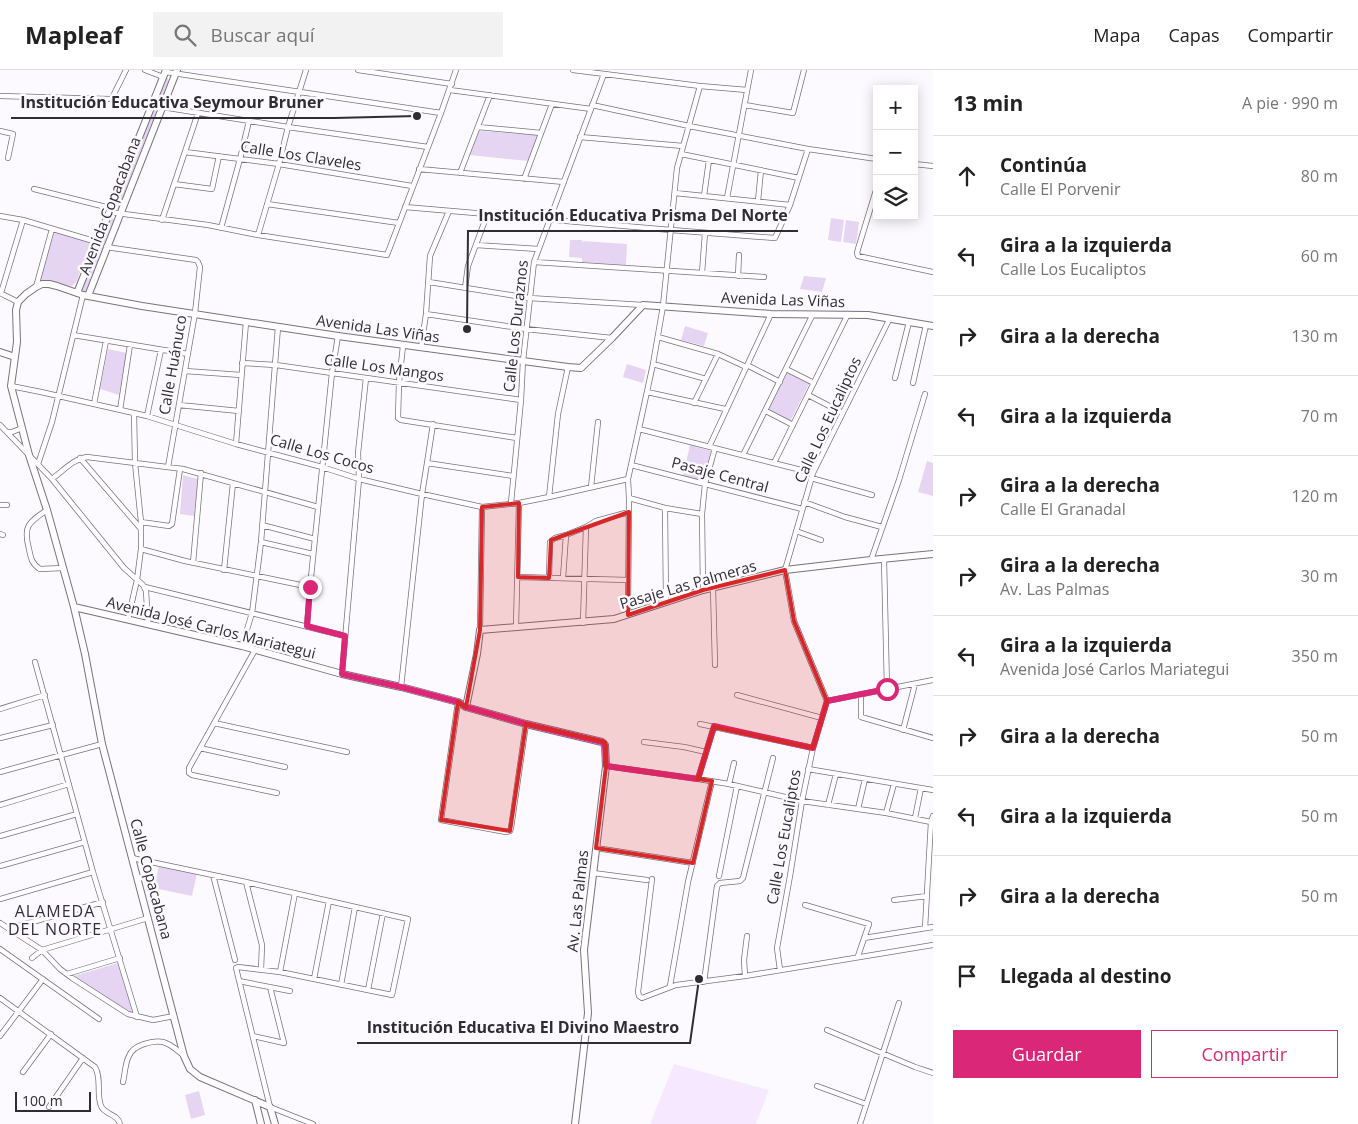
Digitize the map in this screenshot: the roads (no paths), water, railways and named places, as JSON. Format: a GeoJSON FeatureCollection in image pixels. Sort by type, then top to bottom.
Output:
{"type":"FeatureCollection","features":[{"type":"Feature","properties":{"kind":"street"},"geometry":{"type":"LineString","coordinates":[[0,96],[110,99],[126,70]]}},
{"type":"Feature","properties":{"kind":"street"},"geometry":{"type":"LineString","coordinates":[[145,70],[165,73],[176,72],[441,113]]}},
{"type":"Feature","properties":{"kind":"street"},"geometry":{"type":"LineString","coordinates":[[258,235],[298,92],[306,70]]}},
{"type":"Feature","properties":{"kind":"street"},"geometry":{"type":"LineString","coordinates":[[358,70],[452,84]]}},
{"type":"Feature","properties":{"kind":"street"},"geometry":{"type":"LineString","coordinates":[[34,189],[120,214],[387,255],[456,70]]}},
{"type":"Feature","properties":{"kind":"street"},"geometry":{"type":"LineString","coordinates":[[573,70],[747,90]]}},
{"type":"Feature","properties":{"kind":"street"},"geometry":{"type":"LineString","coordinates":[[727,198],[750,70]]}},
{"type":"Feature","properties":{"kind":"street"},"geometry":{"type":"LineString","coordinates":[[745,105],[794,113],[804,70]]}},
{"type":"Feature","properties":{"kind":"street","name":"Avenida Copacabana"},"geometry":{"type":"LineString","coordinates":[[83,294],[120,214],[176,72]]}},
{"type":"Feature","properties":{"kind":"street","name":"Avenida Copacabana"},"geometry":{"type":"LineString","coordinates":[[83,294],[98,242],[165,73]]}},
{"type":"Feature","properties":{"kind":"street","name":"Calle Los Duraznos"},"geometry":{"type":"LineString","coordinates":[[511,503],[523,360],[534,262],[604,74]]}},
{"type":"Feature","properties":{"kind":"street"},"geometry":{"type":"LineString","coordinates":[[628,615],[628,479],[664,306],[677,168],[700,86]]}},
{"type":"Feature","properties":{"kind":"street"},"geometry":{"type":"LineString","coordinates":[[450,90],[552,104],[592,107],[808,149],[873,158]]}},
{"type":"Feature","properties":{"kind":"street"},"geometry":{"type":"LineString","coordinates":[[460,173],[490,95]]}},
{"type":"Feature","properties":{"kind":"street"},"geometry":{"type":"LineString","coordinates":[[524,179],[552,104]]}},
{"type":"Feature","properties":{"kind":"street"},"geometry":{"type":"LineString","coordinates":[[162,106],[288,127],[428,146]]}},
{"type":"Feature","properties":{"kind":"street"},"geometry":{"type":"LineString","coordinates":[[162,220],[198,113]]}},
{"type":"Feature","properties":{"kind":"street"},"geometry":{"type":"LineString","coordinates":[[221,228],[250,121]]}},
{"type":"Feature","properties":{"kind":"street"},"geometry":{"type":"LineString","coordinates":[[478,127],[541,133]]}},
{"type":"Feature","properties":{"kind":"street"},"geometry":{"type":"LineString","coordinates":[[0,131],[13,134],[8,158]]}},
{"type":"Feature","properties":{"kind":"street"},"geometry":{"type":"LineString","coordinates":[[580,137],[683,146]]}},
{"type":"Feature","properties":{"kind":"street"},"geometry":{"type":"LineString","coordinates":[[405,207],[775,238],[790,204],[808,149]]}},
{"type":"Feature","properties":{"kind":"street","name":"Calle Los Claveles"},"geometry":{"type":"LineString","coordinates":[[185,152],[279,164],[412,186]]}},
{"type":"Feature","properties":{"kind":"street"},"geometry":{"type":"LineString","coordinates":[[681,154],[799,178]]}},
{"type":"Feature","properties":{"kind":"street"},"geometry":{"type":"LineString","coordinates":[[174,184],[212,189],[219,156]]}},
{"type":"Feature","properties":{"kind":"street"},"geometry":{"type":"LineString","coordinates":[[704,196],[709,160]]}},
{"type":"Feature","properties":{"kind":"street"},"geometry":{"type":"LineString","coordinates":[[918,164],[933,166]]}},
{"type":"Feature","properties":{"kind":"street"},"geometry":{"type":"LineString","coordinates":[[419,169],[564,182]]}},
{"type":"Feature","properties":{"kind":"street"},"geometry":{"type":"LineString","coordinates":[[758,201],[761,170]]}},
{"type":"Feature","properties":{"kind":"street"},"geometry":{"type":"LineString","coordinates":[[674,193],[790,204]]}},
{"type":"Feature","properties":{"kind":"street"},"geometry":{"type":"LineString","coordinates":[[873,200],[858,249],[858,256],[933,272]]}},
{"type":"Feature","properties":{"kind":"street"},"geometry":{"type":"LineString","coordinates":[[267,204],[399,223]]}},
{"type":"Feature","properties":{"kind":"street"},"geometry":{"type":"LineString","coordinates":[[421,348],[426,314],[430,256],[449,211]]}},
{"type":"Feature","properties":{"kind":"street"},"geometry":{"type":"LineString","coordinates":[[465,288],[468,266],[487,215]]}},
{"type":"Feature","properties":{"kind":"street"},"geometry":{"type":"LineString","coordinates":[[0,216],[23,220],[98,242]]}},
{"type":"Feature","properties":{"kind":"street"},"geometry":{"type":"LineString","coordinates":[[18,302],[0,293],[23,220]]}},
{"type":"Feature","properties":{"kind":"street"},"geometry":{"type":"LineString","coordinates":[[11,386],[17,342],[16,310],[18,302],[36,287],[52,229]]}},
{"type":"Feature","properties":{"kind":"street"},"geometry":{"type":"LineString","coordinates":[[702,273],[705,233]]}},
{"type":"Feature","properties":{"kind":"street"},"geometry":{"type":"LineString","coordinates":[[476,245],[538,249]]}},
{"type":"Feature","properties":{"kind":"street","name":"Calle Huánuco"},"geometry":{"type":"LineString","coordinates":[[106,247],[196,260],[200,267],[195,313],[168,468]]}},
{"type":"Feature","properties":{"kind":"street"},"geometry":{"type":"LineString","coordinates":[[738,276],[739,255]]}},
{"type":"Feature","properties":{"kind":"street"},"geometry":{"type":"LineString","coordinates":[[534,262],[764,277]]}},
{"type":"Feature","properties":{"kind":"street"},"geometry":{"type":"LineString","coordinates":[[428,282],[529,298],[644,305]]}},
{"type":"Feature","properties":{"kind":"street","name":"Avenida Las Viñas"},"geometry":{"type":"LineString","coordinates":[[36,287],[48,284],[83,294],[142,306],[403,346],[581,368],[644,305],[771,314],[868,315],[929,326]]}},
{"type":"Feature","properties":{"kind":"street"},"geometry":{"type":"LineString","coordinates":[[38,464],[59,396],[83,294]]}},
{"type":"Feature","properties":{"kind":"street"},"geometry":{"type":"LineString","coordinates":[[426,314],[526,329],[612,338]]}},
{"type":"Feature","properties":{"kind":"street"},"geometry":{"type":"LineString","coordinates":[[709,447],[771,314]]}},
{"type":"Feature","properties":{"kind":"street"},"geometry":{"type":"LineString","coordinates":[[743,455],[813,314]]}},
{"type":"Feature","properties":{"kind":"street"},"geometry":{"type":"LineString","coordinates":[[774,463],[848,314]]}},
{"type":"Feature","properties":{"kind":"street","name":"Calle Los Eucaliptos"},"geometry":{"type":"LineString","coordinates":[[780,970],[777,948],[802,801],[813,748],[827,701],[794,622],[785,570],[813,473],[890,318]]}},
{"type":"Feature","properties":{"kind":"street"},"geometry":{"type":"LineString","coordinates":[[236,444],[246,322]]}},
{"type":"Feature","properties":{"kind":"street"},"geometry":{"type":"LineString","coordinates":[[895,378],[909,322]]}},
{"type":"Feature","properties":{"kind":"street"},"geometry":{"type":"LineString","coordinates":[[913,383],[929,326]]}},
{"type":"Feature","properties":{"kind":"street"},"geometry":{"type":"LineString","coordinates":[[242,646],[252,613],[262,525],[278,327]]}},
{"type":"Feature","properties":{"kind":"street"},"geometry":{"type":"LineString","coordinates":[[73,335],[188,354]]}},
{"type":"Feature","properties":{"kind":"street"},"geometry":{"type":"LineString","coordinates":[[307,626],[332,373],[338,336]]}},
{"type":"Feature","properties":{"kind":"street"},"geometry":{"type":"LineString","coordinates":[[658,337],[718,354],[780,382]]}},
{"type":"Feature","properties":{"kind":"street"},"geometry":{"type":"LineString","coordinates":[[94,404],[106,341]]}},
{"type":"Feature","properties":{"kind":"street"},"geometry":{"type":"LineString","coordinates":[[120,410],[130,345]]}},
{"type":"Feature","properties":{"kind":"street"},"geometry":{"type":"LineString","coordinates":[[403,346],[398,418],[517,438]]}},
{"type":"Feature","properties":{"kind":"street"},"geometry":{"type":"LineString","coordinates":[[146,416],[161,350]]}},
{"type":"Feature","properties":{"kind":"street"},"geometry":{"type":"LineString","coordinates":[[0,352],[15,357]]}},
{"type":"Feature","properties":{"kind":"street"},"geometry":{"type":"LineString","coordinates":[[694,402],[718,354]]}},
{"type":"Feature","properties":{"kind":"street","name":"Calle Los Mangos"},"geometry":{"type":"LineString","coordinates":[[242,363],[276,365],[521,400]]}},
{"type":"Feature","properties":{"kind":"street"},"geometry":{"type":"LineString","coordinates":[[653,364],[706,379]]}},
{"type":"Feature","properties":{"kind":"street"},"geometry":{"type":"LineString","coordinates":[[549,497],[558,414],[568,367]]}},
{"type":"Feature","properties":{"kind":"street"},"geometry":{"type":"LineString","coordinates":[[786,369],[814,383]]}},
{"type":"Feature","properties":{"kind":"street"},"geometry":{"type":"LineString","coordinates":[[185,371],[242,375]]}},
{"type":"Feature","properties":{"kind":"street"},"geometry":{"type":"LineString","coordinates":[[342,674],[359,479],[358,453],[366,378]]}},
{"type":"Feature","properties":{"kind":"street","name":"Calle Los Cocos"},"geometry":{"type":"LineString","coordinates":[[11,386],[146,416],[359,479],[482,507],[518,503],[628,479]]}},
{"type":"Feature","properties":{"kind":"street","name":"Calle Copacabana"},"geometry":{"type":"LineString","coordinates":[[11,386],[29,455],[47,510],[74,607],[102,744],[184,1056],[190,1069],[200,1077],[270,1107]]}},
{"type":"Feature","properties":{"kind":"street"},"geometry":{"type":"LineString","coordinates":[[647,392],[726,409]]}},
{"type":"Feature","properties":{"kind":"street"},"geometry":{"type":"LineString","coordinates":[[871,560],[899,480],[925,394]]}},
{"type":"Feature","properties":{"kind":"street"},"geometry":{"type":"LineString","coordinates":[[808,395],[843,413]]}},
{"type":"Feature","properties":{"kind":"street"},"geometry":{"type":"LineString","coordinates":[[179,405],[239,411]]}},
{"type":"Feature","properties":{"kind":"street"},"geometry":{"type":"LineString","coordinates":[[766,411],[793,425]]}},
{"type":"Feature","properties":{"kind":"street"},"geometry":{"type":"LineString","coordinates":[[128,619],[137,580],[141,549],[141,522],[135,463],[134,413]]}},
{"type":"Feature","properties":{"kind":"street"},"geometry":{"type":"LineString","coordinates":[[591,487],[598,422]]}},
{"type":"Feature","properties":{"kind":"street"},"geometry":{"type":"LineString","coordinates":[[401,687],[422,494],[433,424]]}},
{"type":"Feature","properties":{"kind":"street"},"geometry":{"type":"LineString","coordinates":[[0,425],[52,479],[124,568],[144,587],[345,636]]}},
{"type":"Feature","properties":{"kind":"street"},"geometry":{"type":"LineString","coordinates":[[7,432],[22,428]]}},
{"type":"Feature","properties":{"kind":"street"},"geometry":{"type":"LineString","coordinates":[[639,429],[813,473]]}},
{"type":"Feature","properties":{"kind":"street"},"geometry":{"type":"LineString","coordinates":[[703,590],[702,514],[705,484],[715,448]]}},
{"type":"Feature","properties":{"kind":"street"},"geometry":{"type":"LineString","coordinates":[[52,479],[80,458],[87,457],[180,469],[318,506]]}},
{"type":"Feature","properties":{"kind":"street"},"geometry":{"type":"LineString","coordinates":[[80,458],[141,529]]}},
{"type":"Feature","properties":{"kind":"street"},"geometry":{"type":"LineString","coordinates":[[427,463],[513,476]]}},
{"type":"Feature","properties":{"kind":"street","name":"Pasaje Central"},"geometry":{"type":"LineString","coordinates":[[631,465],[802,509]]}},
{"type":"Feature","properties":{"kind":"street"},"geometry":{"type":"LineString","coordinates":[[141,522],[169,526],[172,524],[180,469]]}},
{"type":"Feature","properties":{"kind":"street"},"geometry":{"type":"LineString","coordinates":[[193,563],[201,474]]}},
{"type":"Feature","properties":{"kind":"street"},"geometry":{"type":"LineString","coordinates":[[812,478],[872,495]]}},
{"type":"Feature","properties":{"kind":"street"},"geometry":{"type":"LineString","coordinates":[[224,570],[233,483]]}},
{"type":"Feature","properties":{"kind":"street"},"geometry":{"type":"LineString","coordinates":[[629,498],[665,508],[702,514]]}},
{"type":"Feature","properties":{"kind":"street"},"geometry":{"type":"LineString","coordinates":[[804,502],[845,517],[882,527]]}},
{"type":"Feature","properties":{"kind":"street"},"geometry":{"type":"LineString","coordinates":[[516,627],[518,503]]}},
{"type":"Feature","properties":{"kind":"street"},"geometry":{"type":"LineString","coordinates":[[0,505],[7,505]]}},
{"type":"Feature","properties":{"kind":"street"},"geometry":{"type":"LineString","coordinates":[[466,707],[480,630],[482,507]]}},
{"type":"Feature","properties":{"kind":"street"},"geometry":{"type":"LineString","coordinates":[[665,508],[666,602]]}},
{"type":"Feature","properties":{"kind":"street"},"geometry":{"type":"LineString","coordinates":[[47,510],[34,519],[25,535],[31,562],[40,569],[63,568]]}},
{"type":"Feature","properties":{"kind":"street"},"geometry":{"type":"LineString","coordinates":[[549,578],[550,542],[554,538],[586,527],[596,521],[629,512]]}},
{"type":"Feature","properties":{"kind":"street"},"geometry":{"type":"LineString","coordinates":[[262,525],[315,540]]}},
{"type":"Feature","properties":{"kind":"street"},"geometry":{"type":"LineString","coordinates":[[583,623],[586,527]]}},
{"type":"Feature","properties":{"kind":"street"},"geometry":{"type":"LineString","coordinates":[[796,531],[821,540]]}},
{"type":"Feature","properties":{"kind":"street"},"geometry":{"type":"LineString","coordinates":[[563,578],[566,534]]}},
{"type":"Feature","properties":{"kind":"street"},"geometry":{"type":"LineString","coordinates":[[260,542],[313,554]]}},
{"type":"Feature","properties":{"kind":"street"},"geometry":{"type":"LineString","coordinates":[[141,549],[224,570],[310,587]]}},
{"type":"Feature","properties":{"kind":"street","name":"Pasaje Las Palmeras"},"geometry":{"type":"LineString","coordinates":[[480,630],[614,619],[703,590],[785,570],[933,554]]}},
{"type":"Feature","properties":{"kind":"street"},"geometry":{"type":"LineString","coordinates":[[884,559],[887,689]]}},
{"type":"Feature","properties":{"kind":"street"},"geometry":{"type":"LineString","coordinates":[[518,577],[628,580]]}},
{"type":"Feature","properties":{"kind":"street"},"geometry":{"type":"LineString","coordinates":[[144,587],[148,624]]}},
{"type":"Feature","properties":{"kind":"street"},"geometry":{"type":"LineString","coordinates":[[713,588],[715,665]]}},
{"type":"Feature","properties":{"kind":"street","name":"Avenida José Carlos Mariategui"},"geometry":{"type":"LineString","coordinates":[[74,607],[242,646],[342,674],[458,702],[466,707],[526,724],[602,742]]}},
{"type":"Feature","properties":{"kind":"street"},"geometry":{"type":"LineString","coordinates":[[255,650],[189,768],[189,772],[192,775],[277,793]]}},
{"type":"Feature","properties":{"kind":"street"},"geometry":{"type":"LineString","coordinates":[[36,662],[93,872],[137,1017]]}},
{"type":"Feature","properties":{"kind":"street"},"geometry":{"type":"LineString","coordinates":[[827,701],[933,680]]}},
{"type":"Feature","properties":{"kind":"street"},"geometry":{"type":"LineString","coordinates":[[903,730],[915,684]]}},
{"type":"Feature","properties":{"kind":"street"},"geometry":{"type":"LineString","coordinates":[[861,694],[861,717],[933,738]]}},
{"type":"Feature","properties":{"kind":"street"},"geometry":{"type":"LineString","coordinates":[[0,708],[45,695]]}},
{"type":"Feature","properties":{"kind":"street"},"geometry":{"type":"LineString","coordinates":[[737,695],[822,718]]}},
{"type":"Feature","properties":{"kind":"street"},"geometry":{"type":"LineString","coordinates":[[458,702],[441,820],[510,832],[526,724]]}},
{"type":"Feature","properties":{"kind":"street"},"geometry":{"type":"LineString","coordinates":[[214,723],[347,752]]}},
{"type":"Feature","properties":{"kind":"street"},"geometry":{"type":"LineString","coordinates":[[700,724],[813,748]]}},
{"type":"Feature","properties":{"kind":"street"},"geometry":{"type":"LineString","coordinates":[[0,738],[53,725]]}},
{"type":"Feature","properties":{"kind":"street"},"geometry":{"type":"LineString","coordinates":[[698,779],[714,726]]}},
{"type":"Feature","properties":{"kind":"street","name":"Av. Las Palmas"},"geometry":{"type":"LineString","coordinates":[[574,1124],[588,1013],[584,950],[606,766],[605,745],[602,742]]}},
{"type":"Feature","properties":{"kind":"street"},"geometry":{"type":"LineString","coordinates":[[644,742],[706,752]]}},
{"type":"Feature","properties":{"kind":"street"},"geometry":{"type":"LineString","coordinates":[[0,772],[102,744]]}},
{"type":"Feature","properties":{"kind":"street"},"geometry":{"type":"LineString","coordinates":[[200,748],[286,768]]}},
{"type":"Feature","properties":{"kind":"street"},"geometry":{"type":"LineString","coordinates":[[704,982],[717,886],[720,883],[742,880],[773,758]]}},
{"type":"Feature","properties":{"kind":"street"},"geometry":{"type":"LineString","coordinates":[[729,784],[734,763]]}},
{"type":"Feature","properties":{"kind":"street"},"geometry":{"type":"LineString","coordinates":[[606,766],[712,781],[802,801],[886,813],[930,822]]}},
{"type":"Feature","properties":{"kind":"street"},"geometry":{"type":"LineString","coordinates":[[808,769],[933,790]]}},
{"type":"Feature","properties":{"kind":"street"},"geometry":{"type":"LineString","coordinates":[[828,805],[836,774]]}},
{"type":"Feature","properties":{"kind":"street"},"geometry":{"type":"LineString","coordinates":[[858,809],[864,778]]}},
{"type":"Feature","properties":{"kind":"street"},"geometry":{"type":"LineString","coordinates":[[670,986],[688,882],[712,781]]}},
{"type":"Feature","properties":{"kind":"street"},"geometry":{"type":"LineString","coordinates":[[0,805],[69,784]]}},
{"type":"Feature","properties":{"kind":"street"},"geometry":{"type":"LineString","coordinates":[[886,813],[894,784]]}},
{"type":"Feature","properties":{"kind":"street"},"geometry":{"type":"LineString","coordinates":[[719,876],[737,786]]}},
{"type":"Feature","properties":{"kind":"street"},"geometry":{"type":"LineString","coordinates":[[915,818],[921,788]]}},
{"type":"Feature","properties":{"kind":"street"},"geometry":{"type":"LineString","coordinates":[[0,836],[77,814]]}},
{"type":"Feature","properties":{"kind":"street"},"geometry":{"type":"LineString","coordinates":[[925,928],[930,822],[933,816]]}},
{"type":"Feature","properties":{"kind":"street"},"geometry":{"type":"LineString","coordinates":[[0,866],[85,842]]}},
{"type":"Feature","properties":{"kind":"street"},"geometry":{"type":"LineString","coordinates":[[596,848],[693,863]]}},
{"type":"Feature","properties":{"kind":"street"},"geometry":{"type":"LineString","coordinates":[[132,858],[408,919],[392,995],[280,972],[237,967],[275,1124]]}},
{"type":"Feature","properties":{"kind":"street"},"geometry":{"type":"LineString","coordinates":[[0,899],[93,872]]}},
{"type":"Feature","properties":{"kind":"street"},"geometry":{"type":"LineString","coordinates":[[593,873],[649,879],[638,992],[642,998],[670,986],[745,976],[933,945]]}},
{"type":"Feature","properties":{"kind":"street"},"geometry":{"type":"LineString","coordinates":[[213,875],[235,960]]}},
{"type":"Feature","properties":{"kind":"street"},"geometry":{"type":"LineString","coordinates":[[246,882],[262,945],[261,970]]}},
{"type":"Feature","properties":{"kind":"street"},"geometry":{"type":"LineString","coordinates":[[280,972],[295,893]]}},
{"type":"Feature","properties":{"kind":"street"},"geometry":{"type":"LineString","coordinates":[[894,900],[926,896]]}},
{"type":"Feature","properties":{"kind":"street"},"geometry":{"type":"LineString","coordinates":[[314,979],[329,901]]}},
{"type":"Feature","properties":{"kind":"street"},"geometry":{"type":"LineString","coordinates":[[12,930],[18,926],[103,902]]}},
{"type":"Feature","properties":{"kind":"street"},"geometry":{"type":"LineString","coordinates":[[805,905],[868,924],[858,956]]}},
{"type":"Feature","properties":{"kind":"street"},"geometry":{"type":"LineString","coordinates":[[341,985],[356,907]]}},
{"type":"Feature","properties":{"kind":"street"},"geometry":{"type":"LineString","coordinates":[[368,990],[383,913]]}},
{"type":"Feature","properties":{"kind":"street"},"geometry":{"type":"LineString","coordinates":[[32,958],[42,950],[148,918]]}},
{"type":"Feature","properties":{"kind":"street"},"geometry":{"type":"LineString","coordinates":[[0,922],[42,950],[67,974],[128,1014],[153,1020],[174,1016]]}},
{"type":"Feature","properties":{"kind":"street"},"geometry":{"type":"LineString","coordinates":[[864,938],[933,927]]}},
{"type":"Feature","properties":{"kind":"street"},"geometry":{"type":"LineString","coordinates":[[745,976],[744,960],[747,936]]}},
{"type":"Feature","properties":{"kind":"street"},"geometry":{"type":"LineString","coordinates":[[0,949],[99,1019]]}},
{"type":"Feature","properties":{"kind":"street"},"geometry":{"type":"LineString","coordinates":[[67,974],[120,958]]}},
{"type":"Feature","properties":{"kind":"street"},"geometry":{"type":"LineString","coordinates":[[0,1036],[20,1012],[43,979]]}},
{"type":"Feature","properties":{"kind":"street"},"geometry":{"type":"LineString","coordinates":[[239,981],[290,991]]}},
{"type":"Feature","properties":{"kind":"street"},"geometry":{"type":"LineString","coordinates":[[253,1036],[284,1043],[270,987]]}},
{"type":"Feature","properties":{"kind":"street"},"geometry":{"type":"LineString","coordinates":[[0,998],[95,1067],[98,1073],[101,1106],[104,1111],[120,1120],[120,1124]]}},
{"type":"Feature","properties":{"kind":"street"},"geometry":{"type":"LineString","coordinates":[[860,1124],[899,1003]]}},
{"type":"Feature","properties":{"kind":"street"},"geometry":{"type":"LineString","coordinates":[[827,1030],[933,1073]]}},
{"type":"Feature","properties":{"kind":"street"},"geometry":{"type":"LineString","coordinates":[[23,1072],[51,1034]]}},
{"type":"Feature","properties":{"kind":"street"},"geometry":{"type":"LineString","coordinates":[[123,1082],[129,1054],[135,1048],[142,1045],[163,1042],[171,1045],[184,1056]]}},
{"type":"Feature","properties":{"kind":"street"},"geometry":{"type":"LineString","coordinates":[[48,1107],[83,1058]]}},
{"type":"Feature","properties":{"kind":"street"},"geometry":{"type":"LineString","coordinates":[[817,1086],[866,1104]]}},
{"type":"Feature","properties":{"kind":"street"},"geometry":{"type":"LineString","coordinates":[[255,1100],[261,1124]]}},
{"type":"Feature","properties":{"kind":"street"},"geometry":{"type":"LineString","coordinates":[[270,1107],[313,1124]]}},
{"type":"Feature","properties":{"kind":"place","name":"Institución Educativa Seymour Bruner"},"geometry":{"type":"Point","coordinates":[417,116]}},
{"type":"Feature","properties":{"kind":"place","name":"Institución Educativa Prisma Del Norte"},"geometry":{"type":"Point","coordinates":[467,329]}},
{"type":"Feature","properties":{"kind":"place","name":"Institución Educativa El Divino Maestro"},"geometry":{"type":"Point","coordinates":[699,979]}},
{"type":"Feature","properties":{"kind":"district","name":"ALAMEDA DEL NORTE"},"geometry":{"type":"Point","coordinates":[55,920]}}]}
